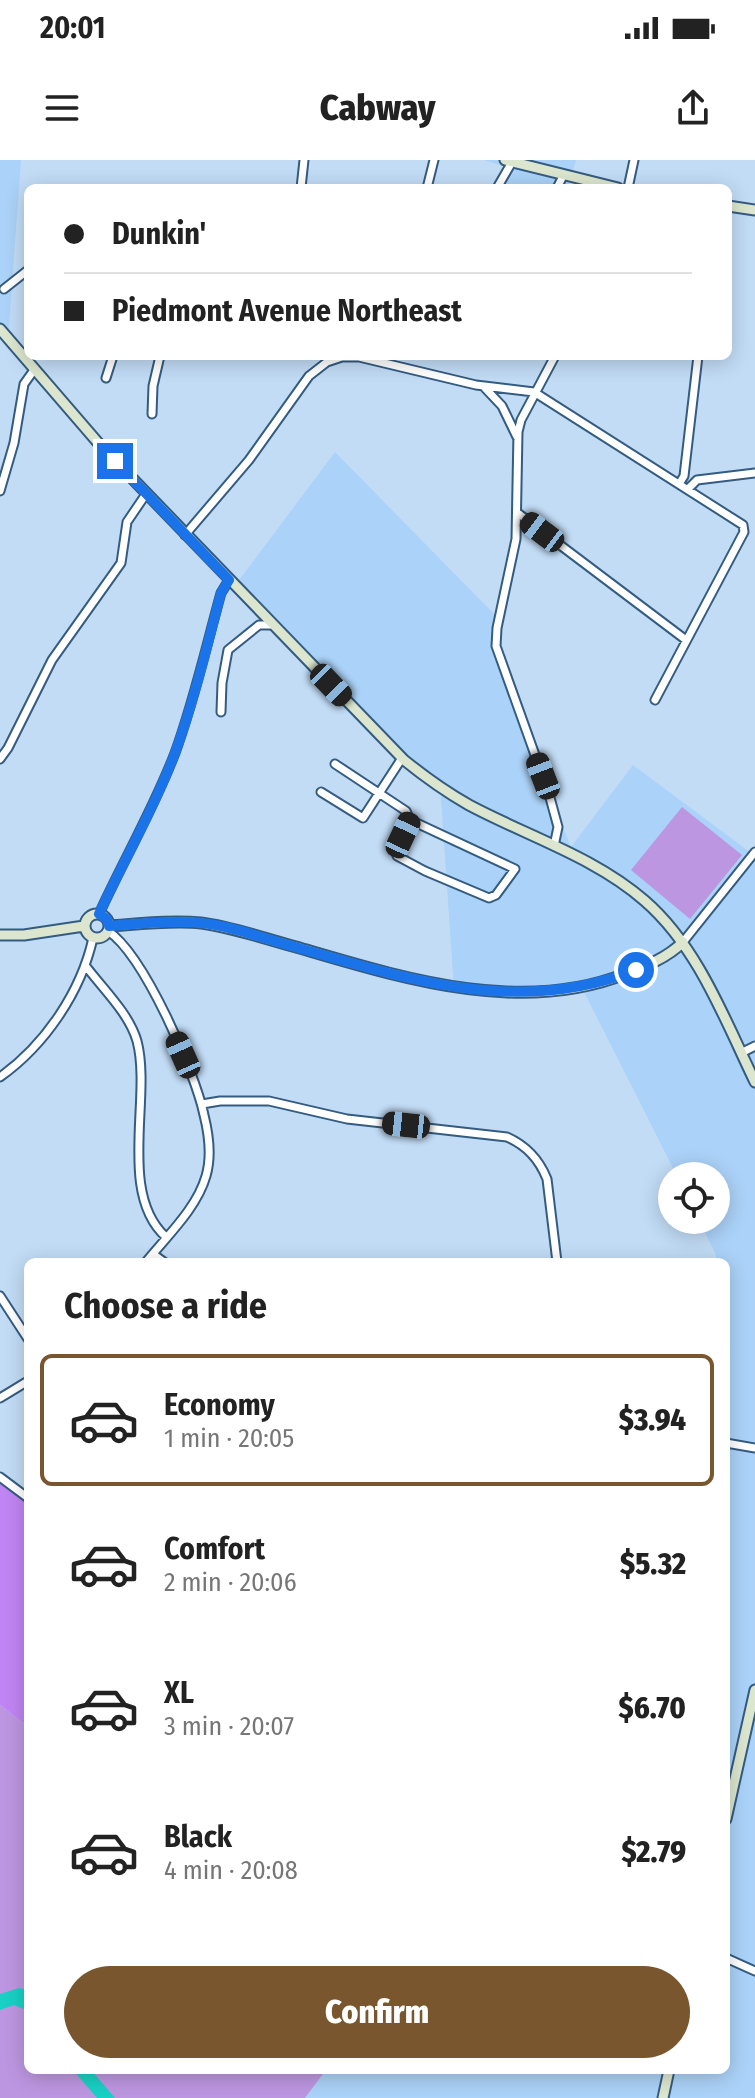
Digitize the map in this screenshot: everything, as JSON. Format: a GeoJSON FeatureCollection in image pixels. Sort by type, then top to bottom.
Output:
{"type":"FeatureCollection","features":[{"type":"Feature","properties":{"kind":"main road"},"geometry":{"type":"LineString","coordinates":[[508,161],[600,184]]}},
{"type":"Feature","properties":{"kind":"main road"},"geometry":{"type":"LineString","coordinates":[[732,207],[755,210]]}},
{"type":"Feature","properties":{"kind":"main road"},"geometry":{"type":"LineString","coordinates":[[0,329],[24,358]]}},
{"type":"Feature","properties":{"kind":"main road"},"geometry":{"type":"LineString","coordinates":[[26,360],[146,494],[402,758],[470,805],[624,883],[657,911],[683,942],[755,1082]]}},
{"type":"Feature","properties":{"kind":"main road"},"geometry":{"type":"LineString","coordinates":[[99,914],[107,919],[108,929],[102,937],[93,938],[84,926],[88,918],[99,914]]}},
{"type":"Feature","properties":{"kind":"main road"},"geometry":{"type":"LineString","coordinates":[[108,929],[199,923],[235,930],[409,980],[491,990],[555,990],[596,984],[667,956],[683,942]]}},
{"type":"Feature","properties":{"kind":"main road"},"geometry":{"type":"LineString","coordinates":[[0,935],[24,935],[84,926]]}},
{"type":"Feature","properties":{"kind":"main road"},"geometry":{"type":"LineString","coordinates":[[730,1801],[755,1690]]}},
{"type":"Feature","properties":{"kind":"main road"},"geometry":{"type":"LineString","coordinates":[[663,2098],[668,2074]]}},
{"type":"Feature","properties":{"kind":"street"},"geometry":{"type":"LineString","coordinates":[[301,184],[304,160]]}},
{"type":"Feature","properties":{"kind":"street"},"geometry":{"type":"LineString","coordinates":[[428,184],[434,160]]}},
{"type":"Feature","properties":{"kind":"street"},"geometry":{"type":"LineString","coordinates":[[629,184],[634,160]]}},
{"type":"Feature","properties":{"kind":"street"},"geometry":{"type":"LineString","coordinates":[[499,184],[508,161]]}},
{"type":"Feature","properties":{"kind":"street"},"geometry":{"type":"LineString","coordinates":[[559,184],[563,176]]}},
{"type":"Feature","properties":{"kind":"street"},"geometry":{"type":"LineString","coordinates":[[4,289],[24,273]]}},
{"type":"Feature","properties":{"kind":"street"},"geometry":{"type":"LineString","coordinates":[[106,378],[112,360]]}},
{"type":"Feature","properties":{"kind":"street"},"geometry":{"type":"LineString","coordinates":[[152,414],[153,386],[159,360]]}},
{"type":"Feature","properties":{"kind":"street"},"geometry":{"type":"LineString","coordinates":[[185,535],[249,460],[309,376],[333,360]]}},
{"type":"Feature","properties":{"kind":"street"},"geometry":{"type":"LineString","coordinates":[[372,360],[483,386],[534,392],[741,522],[744,529],[655,700]]}},
{"type":"Feature","properties":{"kind":"street"},"geometry":{"type":"LineString","coordinates":[[553,360],[521,420],[517,437],[519,514],[496,646],[549,794],[558,827],[554,846]]}},
{"type":"Feature","properties":{"kind":"street"},"geometry":{"type":"LineString","coordinates":[[679,484],[684,476],[698,360]]}},
{"type":"Feature","properties":{"kind":"street"},"geometry":{"type":"LineString","coordinates":[[0,491],[14,444],[24,384],[34,370]]}},
{"type":"Feature","properties":{"kind":"street"},"geometry":{"type":"LineString","coordinates":[[483,386],[502,406],[517,437]]}},
{"type":"Feature","properties":{"kind":"street"},"geometry":{"type":"LineString","coordinates":[[688,489],[697,480],[755,473]]}},
{"type":"Feature","properties":{"kind":"street"},"geometry":{"type":"LineString","coordinates":[[0,759],[52,660],[121,563],[127,522],[134,507],[146,494]]}},
{"type":"Feature","properties":{"kind":"street"},"geometry":{"type":"LineString","coordinates":[[519,514],[686,640]]}},
{"type":"Feature","properties":{"kind":"street"},"geometry":{"type":"LineString","coordinates":[[99,914],[138,839],[174,754],[190,711],[221,593],[229,580]]}},
{"type":"Feature","properties":{"kind":"street"},"geometry":{"type":"LineString","coordinates":[[221,712],[228,650],[259,625],[272,625]]}},
{"type":"Feature","properties":{"kind":"street"},"geometry":{"type":"LineString","coordinates":[[321,792],[363,818],[402,758]]}},
{"type":"Feature","properties":{"kind":"street"},"geometry":{"type":"LineString","coordinates":[[335,764],[406,811],[410,820],[515,869],[496,895],[489,898],[425,871],[397,856],[396,851],[410,820]]}},
{"type":"Feature","properties":{"kind":"street"},"geometry":{"type":"LineString","coordinates":[[683,942],[755,852]]}},
{"type":"Feature","properties":{"kind":"street"},"geometry":{"type":"LineString","coordinates":[[108,929],[125,946],[183,1055],[202,1104],[209,1145],[207,1175],[195,1200],[150,1258]]}},
{"type":"Feature","properties":{"kind":"street"},"geometry":{"type":"LineString","coordinates":[[0,1077],[29,1053],[61,1011],[85,965],[93,938]]}},
{"type":"Feature","properties":{"kind":"street"},"geometry":{"type":"LineString","coordinates":[[85,965],[130,1025],[136,1038],[141,1084],[137,1148],[139,1173],[155,1224],[166,1237]]}},
{"type":"Feature","properties":{"kind":"street"},"geometry":{"type":"LineString","coordinates":[[741,1053],[755,1046]]}},
{"type":"Feature","properties":{"kind":"street"},"geometry":{"type":"LineString","coordinates":[[202,1104],[269,1101],[347,1119],[507,1137],[537,1159],[547,1179],[557,1258]]}},
{"type":"Feature","properties":{"kind":"street"},"geometry":{"type":"LineString","coordinates":[[153,1254],[158,1258]]}},
{"type":"Feature","properties":{"kind":"street"},"geometry":{"type":"LineString","coordinates":[[0,1296],[24,1333]]}},
{"type":"Feature","properties":{"kind":"street"},"geometry":{"type":"LineString","coordinates":[[0,1398],[24,1383]]}},
{"type":"Feature","properties":{"kind":"street"},"geometry":{"type":"LineString","coordinates":[[730,1444],[755,1448]]}},
{"type":"Feature","properties":{"kind":"street"},"geometry":{"type":"LineString","coordinates":[[0,1477],[24,1495]]}},
{"type":"Feature","properties":{"kind":"street"},"geometry":{"type":"LineString","coordinates":[[730,1960],[755,1971]]}},
{"type":"Feature","properties":{"kind":"shaded area"},"geometry":{"type":"Polygon","coordinates":[[[0,160],[21,160],[8,340],[0,329],[0,160]]]}},
{"type":"Feature","properties":{"kind":"shaded area"},"geometry":{"type":"Polygon","coordinates":[[[484,160],[576,160],[569,184],[495,184],[506,167],[484,160]]]}},
{"type":"Feature","properties":{"kind":"shaded area"},"geometry":{"type":"Polygon","coordinates":[[[335,452],[496,616],[500,673],[571,847],[633,765],[755,856],[755,2098],[305,2098],[323,2074],[730,2074],[730,1258],[716,1258],[706,1234],[730,1234],[730,1162],[670,1162],[582,988],[454,989],[440,784],[376,735],[234,587],[335,452]]]}},
{"type":"Feature","properties":{"kind":"shaded area"},"geometry":{"type":"Polygon","coordinates":[[[682,807],[742,855],[690,919],[631,870],[682,807]]]}},
{"type":"Feature","properties":{"kind":"shaded area"},"geometry":{"type":"Polygon","coordinates":[[[0,1476],[24,1493],[24,1724],[0,1705],[0,1476]]]}},
{"type":"Feature","properties":{"kind":"shaded area"},"geometry":{"type":"Polygon","coordinates":[[[0,1705],[24,1724],[24,2074],[323,2074],[305,2098],[0,2098],[0,1705]]]}},
{"type":"Feature","properties":{"kind":"shaded area"},"geometry":{"type":"Polygon","coordinates":[[[24,1989],[24,2009],[14,2005],[0,2010],[0,1994],[24,1989]]]}},
{"type":"Feature","properties":{"kind":"shaded area"},"geometry":{"type":"Polygon","coordinates":[[[76,2074],[94,2074],[115,2098],[97,2098],[76,2074]]]}},
{"type":"Feature","properties":{"kind":"route"},"geometry":{"type":"LineString","coordinates":[[115,461],[229,580],[221,593],[190,711],[174,754],[138,839],[99,914],[107,919],[109,926],[199,923],[235,930],[409,980],[449,987],[555,990],[596,984],[636,970]]}}]}
